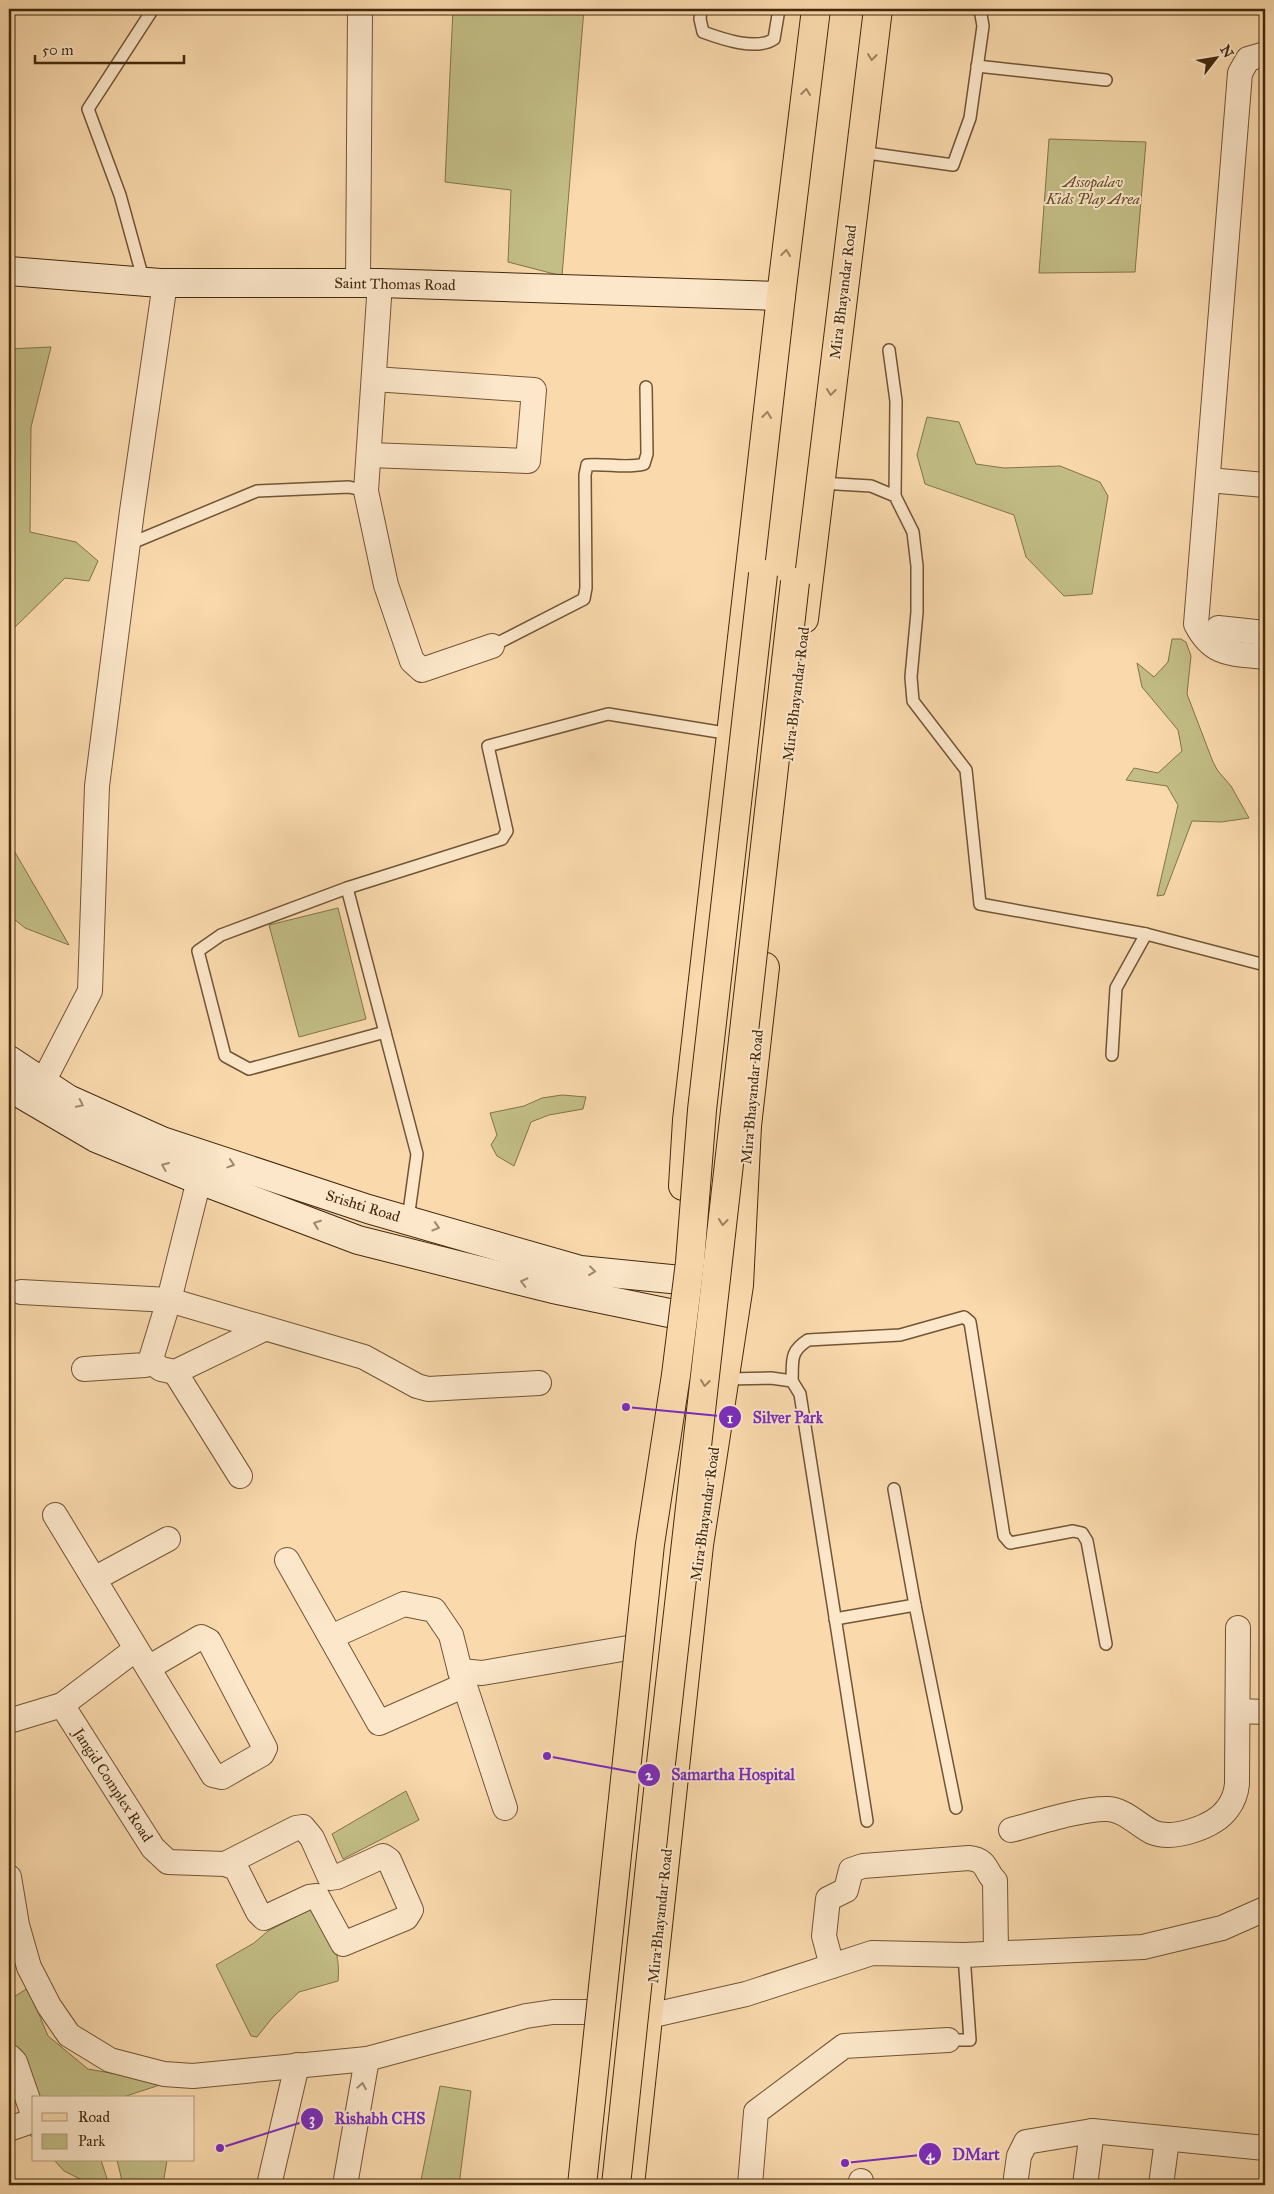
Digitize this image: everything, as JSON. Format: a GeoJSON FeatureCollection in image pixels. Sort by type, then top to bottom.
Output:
{"type":"FeatureCollection","features":[{"type":"Feature","properties":{"kind":"main road"},"geometry":{"type":"LineString","coordinates":[[569,2185],[639,1537],[678,1281],[687,1120],[781,296],[816,9]]}},
{"type":"Feature","properties":{"kind":"main road","name":"Mira Bhayandar Road"},"geometry":{"type":"LineString","coordinates":[[630,2185],[699,1545],[739,1285],[748,1116],[820,483],[878,9]]}},
{"type":"Feature","properties":{"kind":"main road","name":"Saint Thomas Road"},"geometry":{"type":"LineString","coordinates":[[9,271],[155,282],[369,283],[781,296]]}},
{"type":"Feature","properties":{"kind":"main road"},"geometry":{"type":"LineString","coordinates":[[582,2185],[650,1544],[676,1375],[690,1262],[702,1110],[769,517],[764,448]]}},
{"type":"Feature","properties":{"kind":"main road"},"geometry":{"type":"LineString","coordinates":[[616,2185],[660,1772],[803,512],[824,454]]}},
{"type":"Feature","properties":{"kind":"main road","name":"Srishti Road"},"geometry":{"type":"LineString","coordinates":[[9,1060],[68,1099],[113,1132],[199,1180],[358,1240],[553,1289],[674,1314],[734,1323]]}},
{"type":"Feature","properties":{"kind":"main road","name":"Srishti Road"},"geometry":{"type":"LineString","coordinates":[[9,1087],[96,1138],[113,1132],[162,1141],[368,1208],[580,1270],[678,1281],[739,1285]]}},
{"type":"Feature","properties":{"kind":"main road"},"geometry":{"type":"LineString","coordinates":[[358,1240],[368,1208]]}},
{"type":"Feature","properties":{"kind":"street"},"geometry":{"type":"LineString","coordinates":[[360,9],[374,379],[366,491],[386,585],[412,661],[422,670],[492,646]]}},
{"type":"Feature","properties":{"kind":"street"},"geometry":{"type":"LineString","coordinates":[[1218,628],[1263,633],[1262,657],[1215,649],[1203,638],[1196,624],[1240,73],[1248,59],[1265,54]]}},
{"type":"Feature","properties":{"kind":"street"},"geometry":{"type":"LineString","coordinates":[[43,1082],[90,991],[97,786],[128,545],[155,282]]}},
{"type":"Feature","properties":{"kind":"street"},"geometry":{"type":"LineString","coordinates":[[369,455],[528,460],[534,390],[374,379]]}},
{"type":"Feature","properties":{"kind":"street"},"geometry":{"type":"LineString","coordinates":[[1208,472],[1265,471]]}},
{"type":"Feature","properties":{"kind":"street"},"geometry":{"type":"LineString","coordinates":[[1208,472],[1265,485]]}},
{"type":"Feature","properties":{"kind":"street"},"geometry":{"type":"LineString","coordinates":[[84,1369],[145,1365],[150,1361],[199,1180]]}},
{"type":"Feature","properties":{"kind":"street"},"geometry":{"type":"LineString","coordinates":[[20,1292],[168,1300],[364,1357],[417,1386],[428,1388],[539,1384]]}},
{"type":"Feature","properties":{"kind":"street"},"geometry":{"type":"LineString","coordinates":[[150,1361],[161,1369],[176,1372],[264,1329]]}},
{"type":"Feature","properties":{"kind":"street"},"geometry":{"type":"LineString","coordinates":[[176,1372],[240,1476]]}},
{"type":"Feature","properties":{"kind":"street"},"geometry":{"type":"LineString","coordinates":[[9,1721],[62,1704],[142,1658],[201,1638],[209,1641],[265,1748],[262,1754],[222,1777],[213,1775],[142,1658],[94,1579],[55,1515]]}},
{"type":"Feature","properties":{"kind":"street"},"geometry":{"type":"LineString","coordinates":[[94,1579],[168,1539]]}},
{"type":"Feature","properties":{"kind":"street"},"geometry":{"type":"LineString","coordinates":[[287,1560],[379,1723],[462,1678],[628,1648]]}},
{"type":"Feature","properties":{"kind":"street"},"geometry":{"type":"LineString","coordinates":[[331,1637],[367,1619],[404,1604],[434,1610],[451,1635],[462,1678],[505,1808]]}},
{"type":"Feature","properties":{"kind":"street"},"geometry":{"type":"LineString","coordinates":[[1011,1830],[1093,1810],[1110,1809],[1122,1813],[1153,1832],[1165,1836],[1179,1835],[1213,1822],[1227,1810],[1236,1797],[1238,1628]]}},
{"type":"Feature","properties":{"kind":"street","name":"Jangid Complex Road"},"geometry":{"type":"LineString","coordinates":[[62,1704],[153,1848],[168,1862],[225,1864],[236,1868],[258,1912],[264,1918],[309,1897],[317,1896],[342,1944],[406,1918],[411,1910],[389,1860],[383,1856],[337,1877],[330,1878],[312,1838],[303,1828],[296,1828],[225,1864]]}},
{"type":"Feature","properties":{"kind":"street"},"geometry":{"type":"LineString","coordinates":[[1238,1711],[1265,1712]]}},
{"type":"Feature","properties":{"kind":"street"},"geometry":{"type":"LineString","coordinates":[[832,1966],[824,1936],[828,1899],[846,1890],[851,1870],[863,1866],[969,1858],[975,1859],[986,1866],[990,1877],[995,1880],[996,1953]]}},
{"type":"Feature","properties":{"kind":"street"},"geometry":{"type":"LineString","coordinates":[[9,1877],[17,1924],[29,1967],[49,2006],[69,2034],[110,2060],[164,2074],[193,2076],[367,2059],[526,2016],[553,2012],[588,2012]]}},
{"type":"Feature","properties":{"kind":"street"},"geometry":{"type":"LineString","coordinates":[[649,2016],[746,1994],[872,1954],[964,1955],[1143,1947],[1222,1928],[1265,1909]]}},
{"type":"Feature","properties":{"kind":"street"},"geometry":{"type":"LineString","coordinates":[[750,2185],[756,2112],[844,2046],[948,2040]]}},
{"type":"Feature","properties":{"kind":"street"},"geometry":{"type":"LineString","coordinates":[[9,2056],[15,2062],[32,2111]]}},
{"type":"Feature","properties":{"kind":"street"},"geometry":{"type":"LineString","coordinates":[[345,2185],[367,2059]]}},
{"type":"Feature","properties":{"kind":"street"},"geometry":{"type":"LineString","coordinates":[[269,2185],[297,2066]]}},
{"type":"Feature","properties":{"kind":"street"},"geometry":{"type":"LineString","coordinates":[[9,2129],[32,2121]]}},
{"type":"Feature","properties":{"kind":"street"},"geometry":{"type":"LineString","coordinates":[[1085,2185],[1092,2131]]}},
{"type":"Feature","properties":{"kind":"street"},"geometry":{"type":"LineString","coordinates":[[1015,2185],[1019,2156],[1026,2142],[1092,2131],[1167,2140],[1265,2148]]}},
{"type":"Feature","properties":{"kind":"street"},"geometry":{"type":"LineString","coordinates":[[1162,2185],[1167,2140]]}},
{"type":"Feature","properties":{"kind":"lane"},"geometry":{"type":"LineString","coordinates":[[153,9],[88,109],[155,282]]}},
{"type":"Feature","properties":{"kind":"lane"},"geometry":{"type":"LineString","coordinates":[[702,9],[700,19],[703,32],[726,39],[766,44],[774,39],[779,9]]}},
{"type":"Feature","properties":{"kind":"lane"},"geometry":{"type":"LineString","coordinates":[[860,152],[953,165],[970,118],[983,26],[980,9]]}},
{"type":"Feature","properties":{"kind":"lane"},"geometry":{"type":"LineString","coordinates":[[978,66],[1106,80]]}},
{"type":"Feature","properties":{"kind":"lane"},"geometry":{"type":"LineString","coordinates":[[889,350],[896,401],[895,496],[914,532],[917,566],[917,612],[913,638],[911,677],[913,701],[966,770],[980,904],[1146,934],[1265,965]]}},
{"type":"Feature","properties":{"kind":"lane"},"geometry":{"type":"LineString","coordinates":[[492,646],[584,599],[586,588],[585,475],[587,465],[600,464],[633,467],[644,464],[647,454],[646,387]]}},
{"type":"Feature","properties":{"kind":"lane"},"geometry":{"type":"LineString","coordinates":[[820,483],[871,486],[895,496]]}},
{"type":"Feature","properties":{"kind":"lane"},"geometry":{"type":"LineString","coordinates":[[128,545],[256,491],[349,487],[366,491]]}},
{"type":"Feature","properties":{"kind":"lane"},"geometry":{"type":"LineString","coordinates":[[385,1032],[249,1069],[225,1056],[198,951],[221,934],[347,888],[502,839],[507,831],[488,746],[608,714],[731,734]]}},
{"type":"Feature","properties":{"kind":"lane"},"geometry":{"type":"LineString","coordinates":[[347,888],[417,1154],[408,1219]]}},
{"type":"Feature","properties":{"kind":"lane"},"geometry":{"type":"LineString","coordinates":[[1112,1055],[1116,988],[1146,934]]}},
{"type":"Feature","properties":{"kind":"lane"},"geometry":{"type":"LineString","coordinates":[[867,1821],[800,1394],[792,1381],[793,1353],[798,1346],[808,1340],[900,1335],[964,1317],[970,1322],[1004,1536],[1010,1543],[1073,1531],[1082,1533],[1088,1541],[1106,1644]]}},
{"type":"Feature","properties":{"kind":"lane"},"geometry":{"type":"LineString","coordinates":[[726,1379],[771,1378],[792,1381]]}},
{"type":"Feature","properties":{"kind":"lane"},"geometry":{"type":"LineString","coordinates":[[894,1488],[915,1605],[956,1808]]}},
{"type":"Feature","properties":{"kind":"lane"},"geometry":{"type":"LineString","coordinates":[[835,1619],[915,1605]]}},
{"type":"Feature","properties":{"kind":"lane"},"geometry":{"type":"LineString","coordinates":[[948,2040],[970,2040],[964,1955]]}},
{"type":"Feature","properties":{"kind":"green space"},"geometry":{"type":"Polygon","coordinates":[[[453,9],[584,9],[562,276],[508,262],[511,190],[445,182],[453,9]]]}},
{"type":"Feature","properties":{"kind":"green space","name":"Assopalav Kids Play Area"},"geometry":{"type":"Polygon","coordinates":[[[1049,139],[1146,142],[1135,272],[1039,273],[1049,139]]]}},
{"type":"Feature","properties":{"kind":"green space"},"geometry":{"type":"Polygon","coordinates":[[[51,347],[31,427],[30,532],[76,542],[98,561],[89,581],[65,578],[9,633],[9,349],[51,347]]]}},
{"type":"Feature","properties":{"kind":"green space"},"geometry":{"type":"Polygon","coordinates":[[[927,417],[959,422],[976,464],[1004,468],[1060,466],[1100,482],[1108,496],[1092,594],[1064,596],[1026,557],[1014,515],[925,484],[917,455],[927,417]]]}},
{"type":"Feature","properties":{"kind":"green space"},"geometry":{"type":"Polygon","coordinates":[[[1172,639],[1181,639],[1186,642],[1191,656],[1187,694],[1213,762],[1231,786],[1249,818],[1221,822],[1192,821],[1164,895],[1157,896],[1178,805],[1167,786],[1126,780],[1134,768],[1158,773],[1182,751],[1178,730],[1142,687],[1137,663],[1154,677],[1168,662],[1172,639]]]}},
{"type":"Feature","properties":{"kind":"green space"},"geometry":{"type":"Polygon","coordinates":[[[9,842],[69,945],[25,928],[9,915],[9,842]]]}},
{"type":"Feature","properties":{"kind":"green space"},"geometry":{"type":"Polygon","coordinates":[[[338,908],[366,1019],[299,1037],[269,925],[338,908]]]}},
{"type":"Feature","properties":{"kind":"green space"},"geometry":{"type":"Polygon","coordinates":[[[562,1095],[586,1097],[583,1109],[549,1115],[531,1122],[514,1166],[497,1156],[491,1145],[497,1135],[490,1113],[524,1106],[542,1098],[562,1095]]]}},
{"type":"Feature","properties":{"kind":"green space"},"geometry":{"type":"Polygon","coordinates":[[[406,1791],[419,1820],[343,1859],[332,1834],[406,1791]]]}},
{"type":"Feature","properties":{"kind":"green space"},"geometry":{"type":"Polygon","coordinates":[[[317,1906],[336,1951],[338,1981],[299,1992],[273,2017],[257,2037],[251,2036],[216,1965],[254,1943],[268,1931],[317,1906]]]}},
{"type":"Feature","properties":{"kind":"green space"},"geometry":{"type":"Polygon","coordinates":[[[28,1988],[48,2036],[88,2069],[166,2083],[126,2096],[32,2096],[32,2137],[28,2133],[9,2081],[9,2000],[28,1988]]]}},
{"type":"Feature","properties":{"kind":"green space"},"geometry":{"type":"Polygon","coordinates":[[[440,2086],[471,2091],[459,2185],[420,2185],[440,2086]]]}},
{"type":"Feature","properties":{"kind":"green space"},"geometry":{"type":"Polygon","coordinates":[[[56,2162],[102,2162],[109,2185],[92,2185],[64,2171],[56,2162]]]}},
{"type":"Feature","properties":{"kind":"green space"},"geometry":{"type":"Polygon","coordinates":[[[117,2162],[167,2162],[163,2185],[123,2185],[117,2162]]]}},
{"type":"Feature","properties":{"kind":"place","name":"Silver Park"},"geometry":{"type":"Point","coordinates":[626,1407]}},
{"type":"Feature","properties":{"kind":"place","name":"Samartha Hospital"},"geometry":{"type":"Point","coordinates":[547,1756]}},
{"type":"Feature","properties":{"kind":"place","name":"Rishabh CHS"},"geometry":{"type":"Point","coordinates":[220,2148]}},
{"type":"Feature","properties":{"kind":"place","name":"DMart"},"geometry":{"type":"Point","coordinates":[845,2163]}}]}
